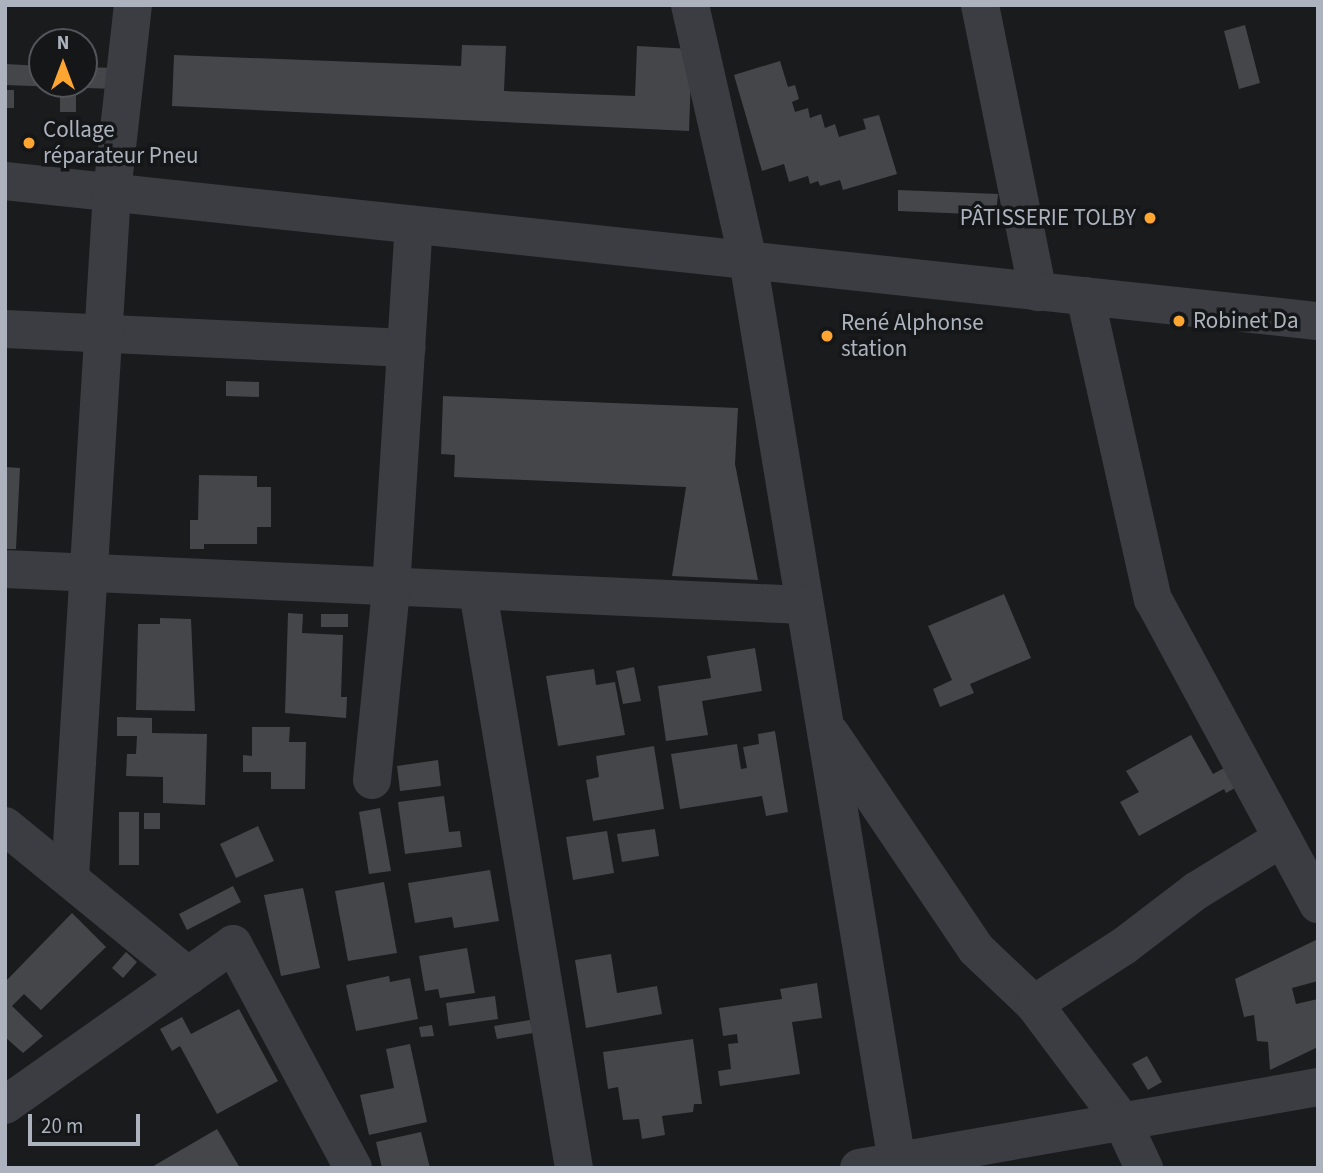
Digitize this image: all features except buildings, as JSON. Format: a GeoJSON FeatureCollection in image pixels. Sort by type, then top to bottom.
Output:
{"type":"FeatureCollection","features":[{"type":"Feature","properties":{"kind":"street"},"geometry":{"type":"LineString","coordinates":[[70,877],[113,192],[133,5]]}},
{"type":"Feature","properties":{"kind":"street"},"geometry":{"type":"LineString","coordinates":[[690,5],[748,260],[898,1164]]}},
{"type":"Feature","properties":{"kind":"street"},"geometry":{"type":"LineString","coordinates":[[980,5],[1038,292]]}},
{"type":"Feature","properties":{"kind":"street"},"geometry":{"type":"LineString","coordinates":[[5,181],[1318,321]]}},
{"type":"Feature","properties":{"kind":"street"},"geometry":{"type":"LineString","coordinates":[[372,780],[391,588],[414,225]]}},
{"type":"Feature","properties":{"kind":"street"},"geometry":{"type":"LineString","coordinates":[[1085,296],[1153,599],[1318,904]]}},
{"type":"Feature","properties":{"kind":"street"},"geometry":{"type":"LineString","coordinates":[[5,330],[407,348]]}},
{"type":"Feature","properties":{"kind":"street"},"geometry":{"type":"LineString","coordinates":[[5,569],[804,605]]}},
{"type":"Feature","properties":{"kind":"street"},"geometry":{"type":"LineString","coordinates":[[478,592],[574,1168]]}},
{"type":"Feature","properties":{"kind":"street"},"geometry":{"type":"LineString","coordinates":[[824,723],[976,949],[1034,1004],[1122,1121],[1144,1168]]}},
{"type":"Feature","properties":{"kind":"street"},"geometry":{"type":"LineString","coordinates":[[5,825],[188,976]]}},
{"type":"Feature","properties":{"kind":"street"},"geometry":{"type":"LineString","coordinates":[[1034,1004],[1125,946],[1196,891],[1282,838]]}},
{"type":"Feature","properties":{"kind":"street"},"geometry":{"type":"LineString","coordinates":[[5,1105],[233,944],[353,1168]]}},
{"type":"Feature","properties":{"kind":"street"},"geometry":{"type":"LineString","coordinates":[[859,1168],[898,1164],[1318,1087]]}},
{"type":"Feature","properties":{"kind":"place","name":"Collage réparateur Pneu"},"geometry":{"type":"Point","coordinates":[29,143]}},
{"type":"Feature","properties":{"kind":"place","name":"PÂTISSERIE TOLBY"},"geometry":{"type":"Point","coordinates":[1150,218]}},
{"type":"Feature","properties":{"kind":"place","name":"Robinet Da"},"geometry":{"type":"Point","coordinates":[1179,321]}},
{"type":"Feature","properties":{"kind":"place","name":"René Alphonse station"},"geometry":{"type":"Point","coordinates":[827,336]}}]}
